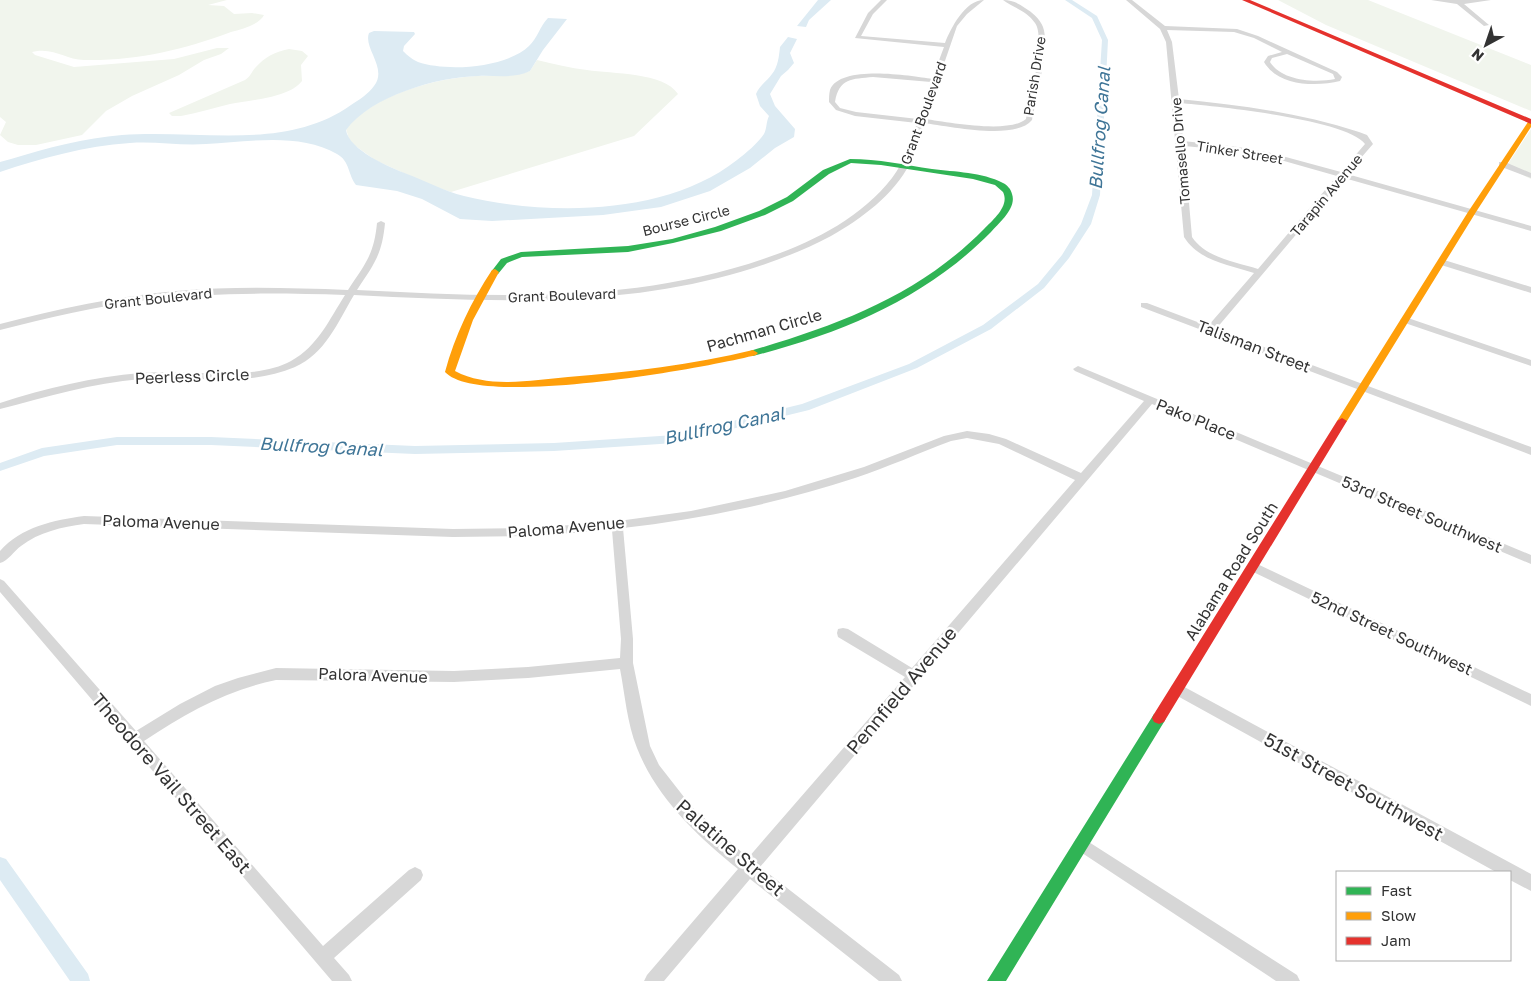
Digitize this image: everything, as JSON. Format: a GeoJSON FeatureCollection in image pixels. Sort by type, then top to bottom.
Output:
{"type":"FeatureCollection","features":[{"type":"Feature","properties":{"kind":"main road"},"geometry":{"type":"LineString","coordinates":[[1245,0],[1531,122]]}},
{"type":"Feature","properties":{"kind":"main road"},"geometry":{"type":"LineString","coordinates":[[1263,0],[1531,113]]}},
{"type":"Feature","properties":{"kind":"main road","name":"Alabama Road South"},"geometry":{"type":"LineString","coordinates":[[996,981],[1472,212],[1531,122]]}},
{"type":"Feature","properties":{"kind":"main road","name":"Bourse Circle"},"geometry":{"type":"LineString","coordinates":[[481,297],[497,266],[512,257],[612,251],[669,242],[722,228],[764,212],[792,197],[828,170],[843,163],[869,161],[904,166]]}},
{"type":"Feature","properties":{"kind":"main road","name":"Pachman Circle"},"geometry":{"type":"LineString","coordinates":[[481,297],[450,365],[450,372],[457,378],[467,382],[526,383],[609,378],[710,362],[775,346],[846,322],[899,298],[924,284],[962,257],[982,238],[1008,206],[1010,195],[992,181],[904,166]]}},
{"type":"Feature","properties":{"kind":"street"},"geometry":{"type":"LineString","coordinates":[[884,0],[871,13],[857,37],[947,45]]}},
{"type":"Feature","properties":{"kind":"street","name":"Grant Boulevard"},"geometry":{"type":"LineString","coordinates":[[0,327],[84,307],[161,296],[241,290],[552,298],[618,294],[689,282],[760,263],[808,244],[852,220],[881,196],[904,166],[957,21],[969,8],[981,0]]}},
{"type":"Feature","properties":{"kind":"street","name":"Parish Drive"},"geometry":{"type":"LineString","coordinates":[[921,121],[995,129],[1013,128],[1027,123],[1043,35],[1041,28],[1032,16],[1006,0]]}},
{"type":"Feature","properties":{"kind":"street"},"geometry":{"type":"LineString","coordinates":[[1129,0],[1151,16],[1163,28],[1235,30],[1256,37],[1335,73],[1339,77],[1338,80],[1327,82],[1298,80],[1279,75],[1269,68],[1267,62],[1270,56],[1288,52]]}},
{"type":"Feature","properties":{"kind":"street"},"geometry":{"type":"LineString","coordinates":[[1434,0],[1459,3],[1488,0]]}},
{"type":"Feature","properties":{"kind":"street"},"geometry":{"type":"LineString","coordinates":[[1459,3],[1486,25]]}},
{"type":"Feature","properties":{"kind":"street","name":"Tomasello Drive"},"geometry":{"type":"LineString","coordinates":[[1163,28],[1170,50],[1190,243],[1208,255],[1259,272]]}},
{"type":"Feature","properties":{"kind":"street"},"geometry":{"type":"LineString","coordinates":[[921,121],[846,112],[834,106],[831,99],[840,83],[855,76],[874,75],[935,81]]}},
{"type":"Feature","properties":{"kind":"street","name":"Tarapin Avenue"},"geometry":{"type":"LineString","coordinates":[[1176,100],[1258,109],[1316,121],[1357,133],[1364,137],[1368,144],[1210,330]]}},
{"type":"Feature","properties":{"kind":"street","name":"Tinker Street"},"geometry":{"type":"LineString","coordinates":[[1180,143],[1260,152],[1343,174],[1531,229]]}},
{"type":"Feature","properties":{"kind":"street"},"geometry":{"type":"LineString","coordinates":[[1502,164],[1531,176]]}},
{"type":"Feature","properties":{"kind":"street","name":"Peerless Circle"},"geometry":{"type":"LineString","coordinates":[[0,406],[79,385],[138,376],[178,374],[244,375],[273,371],[299,361],[314,349],[374,257],[379,243],[381,224]]}},
{"type":"Feature","properties":{"kind":"street"},"geometry":{"type":"LineString","coordinates":[[1441,262],[1531,290]]}},
{"type":"Feature","properties":{"kind":"street","name":"Talisman Street"},"geometry":{"type":"LineString","coordinates":[[1144,305],[1531,451]]}},
{"type":"Feature","properties":{"kind":"street"},"geometry":{"type":"LineString","coordinates":[[1405,320],[1531,363]]}},
{"type":"Feature","properties":{"kind":"street","name":"Pako Place"},"geometry":{"type":"LineString","coordinates":[[1078,369],[1314,468]]}},
{"type":"Feature","properties":{"kind":"street","name":"Pennfield Avenue"},"geometry":{"type":"LineString","coordinates":[[652,981],[912,675],[1150,400]]}},
{"type":"Feature","properties":{"kind":"street","name":"Paloma Avenue"},"geometry":{"type":"LineString","coordinates":[[0,559],[13,544],[31,534],[68,522],[104,520],[455,533],[534,531],[617,524],[714,510],[780,496],[866,470],[953,437],[974,434],[1005,443],[1081,478]]}},
{"type":"Feature","properties":{"kind":"street","name":"53rd Street Southwest"},"geometry":{"type":"LineString","coordinates":[[1314,468],[1531,560]]}},
{"type":"Feature","properties":{"kind":"street","name":"Palatine Street"},"geometry":{"type":"LineString","coordinates":[[617,524],[627,639],[626,663],[643,746],[654,770],[668,791],[686,811],[729,851],[893,981]]}},
{"type":"Feature","properties":{"kind":"street","name":"52nd Street Southwest"},"geometry":{"type":"LineString","coordinates":[[1252,567],[1531,700]]}},
{"type":"Feature","properties":{"kind":"street","name":"Theodore Vail Street East"},"geometry":{"type":"LineString","coordinates":[[0,584],[344,981]]}},
{"type":"Feature","properties":{"kind":"street"},"geometry":{"type":"LineString","coordinates":[[843,633],[912,675]]}},
{"type":"Feature","properties":{"kind":"street","name":"Palora Avenue"},"geometry":{"type":"LineString","coordinates":[[135,739],[219,689],[258,677],[276,674],[456,677],[528,673],[626,663]]}},
{"type":"Feature","properties":{"kind":"street","name":"51st Street Southwest"},"geometry":{"type":"LineString","coordinates":[[1177,689],[1509,871]]}},
{"type":"Feature","properties":{"kind":"street"},"geometry":{"type":"LineString","coordinates":[[1081,844],[1291,981]]}},
{"type":"Feature","properties":{"kind":"street","name":"51st Street Southwest"},"geometry":{"type":"LineString","coordinates":[[1511,872],[1531,883]]}},
{"type":"Feature","properties":{"kind":"street"},"geometry":{"type":"LineString","coordinates":[[323,957],[415,875]]}},
{"type":"Feature","properties":{"kind":"shaded area"},"geometry":{"type":"Polygon","coordinates":[[[0,0],[227,0],[208,5],[224,6],[234,14],[252,13],[264,15],[254,24],[245,28],[177,49],[141,56],[122,59],[84,60],[54,52],[32,52],[35,55],[74,67],[174,59],[217,48],[229,48],[221,54],[204,60],[179,75],[132,96],[106,111],[82,135],[36,145],[18,145],[8,142],[0,135],[6,122],[0,117],[0,0]]]}},
{"type":"Feature","properties":{"kind":"shaded area"},"geometry":{"type":"Polygon","coordinates":[[[818,0],[831,0],[809,20],[806,27],[797,26],[818,0]]]}},
{"type":"Feature","properties":{"kind":"shaded area"},"geometry":{"type":"Polygon","coordinates":[[[1278,0],[1368,0],[1531,65],[1531,111],[1326,25],[1278,0]]]}},
{"type":"Feature","properties":{"kind":"shaded area"},"geometry":{"type":"Polygon","coordinates":[[[548,18],[567,19],[543,50],[530,71],[511,76],[462,77],[406,91],[371,107],[357,118],[346,130],[349,137],[354,144],[371,157],[399,171],[464,196],[532,207],[605,207],[641,201],[676,192],[708,178],[737,160],[758,141],[764,134],[769,116],[760,106],[756,94],[776,68],[780,47],[788,37],[797,39],[790,53],[794,63],[781,76],[770,94],[775,106],[795,129],[794,137],[775,148],[750,168],[710,191],[661,207],[603,215],[492,221],[460,219],[422,199],[397,191],[356,185],[347,164],[337,154],[322,147],[290,141],[256,140],[197,144],[139,143],[113,145],[64,153],[0,172],[0,162],[52,147],[94,138],[151,134],[270,134],[298,129],[325,120],[357,101],[374,86],[378,79],[378,72],[369,45],[369,33],[374,31],[414,32],[415,34],[404,46],[403,51],[416,61],[444,67],[476,66],[506,59],[519,53],[532,43],[548,18]]]}},
{"type":"Feature","properties":{"kind":"shaded area"},"geometry":{"type":"Polygon","coordinates":[[[289,49],[302,51],[308,56],[301,65],[302,81],[296,87],[279,95],[181,116],[172,116],[169,113],[245,80],[266,58],[274,53],[289,49]]]}},
{"type":"Feature","properties":{"kind":"shaded area"},"geometry":{"type":"Polygon","coordinates":[[[537,60],[562,66],[650,78],[671,87],[678,94],[634,136],[451,192],[430,185],[375,160],[350,142],[346,129],[357,117],[388,98],[406,90],[461,77],[523,73],[530,71],[537,60]]]}},
{"type":"Feature","properties":{"kind":"shaded area"},"geometry":{"type":"Polygon","coordinates":[[[1531,129],[1531,179],[1506,167],[1531,129]]]}},
{"type":"Feature","properties":{"kind":"waterway","name":"Bullfrog Canal"},"geometry":{"type":"LineString","coordinates":[[0,467],[42,452],[117,441],[211,441],[415,450],[554,447],[675,439],[805,407],[913,366],[987,327],[1041,286],[1066,256],[1086,224],[1096,195],[1105,40],[1095,17],[1068,0]]}},
{"type":"Feature","properties":{"kind":"waterway"},"geometry":{"type":"LineString","coordinates":[[0,865],[81,981]]}},
{"type":"Feature","properties":{"kind":"traffic: fast"},"geometry":{"type":"LineString","coordinates":[[753,353],[850,321],[912,291],[941,272],[967,251],[1001,217],[1008,204],[1009,195],[1004,188],[981,178],[881,163],[850,161]]}},
{"type":"Feature","properties":{"kind":"traffic: fast"},"geometry":{"type":"LineString","coordinates":[[495,272],[504,261],[521,255],[628,249],[673,241],[718,229],[762,213],[790,199],[826,172],[850,161]]}},
{"type":"Feature","properties":{"kind":"traffic: fast"},"geometry":{"type":"LineString","coordinates":[[996,981],[1159,718]]}},
{"type":"Feature","properties":{"kind":"traffic: slow"},"geometry":{"type":"LineString","coordinates":[[1342,421],[1472,212],[1531,122]]}},
{"type":"Feature","properties":{"kind":"traffic: slow"},"geometry":{"type":"LineString","coordinates":[[495,272],[468,320],[450,372],[468,380],[492,384],[514,384],[607,377],[705,364],[753,353]]}},
{"type":"Feature","properties":{"kind":"traffic: jam"},"geometry":{"type":"LineString","coordinates":[[1245,0],[1531,122]]}},
{"type":"Feature","properties":{"kind":"traffic: jam"},"geometry":{"type":"LineString","coordinates":[[1159,718],[1342,421]]}}]}
